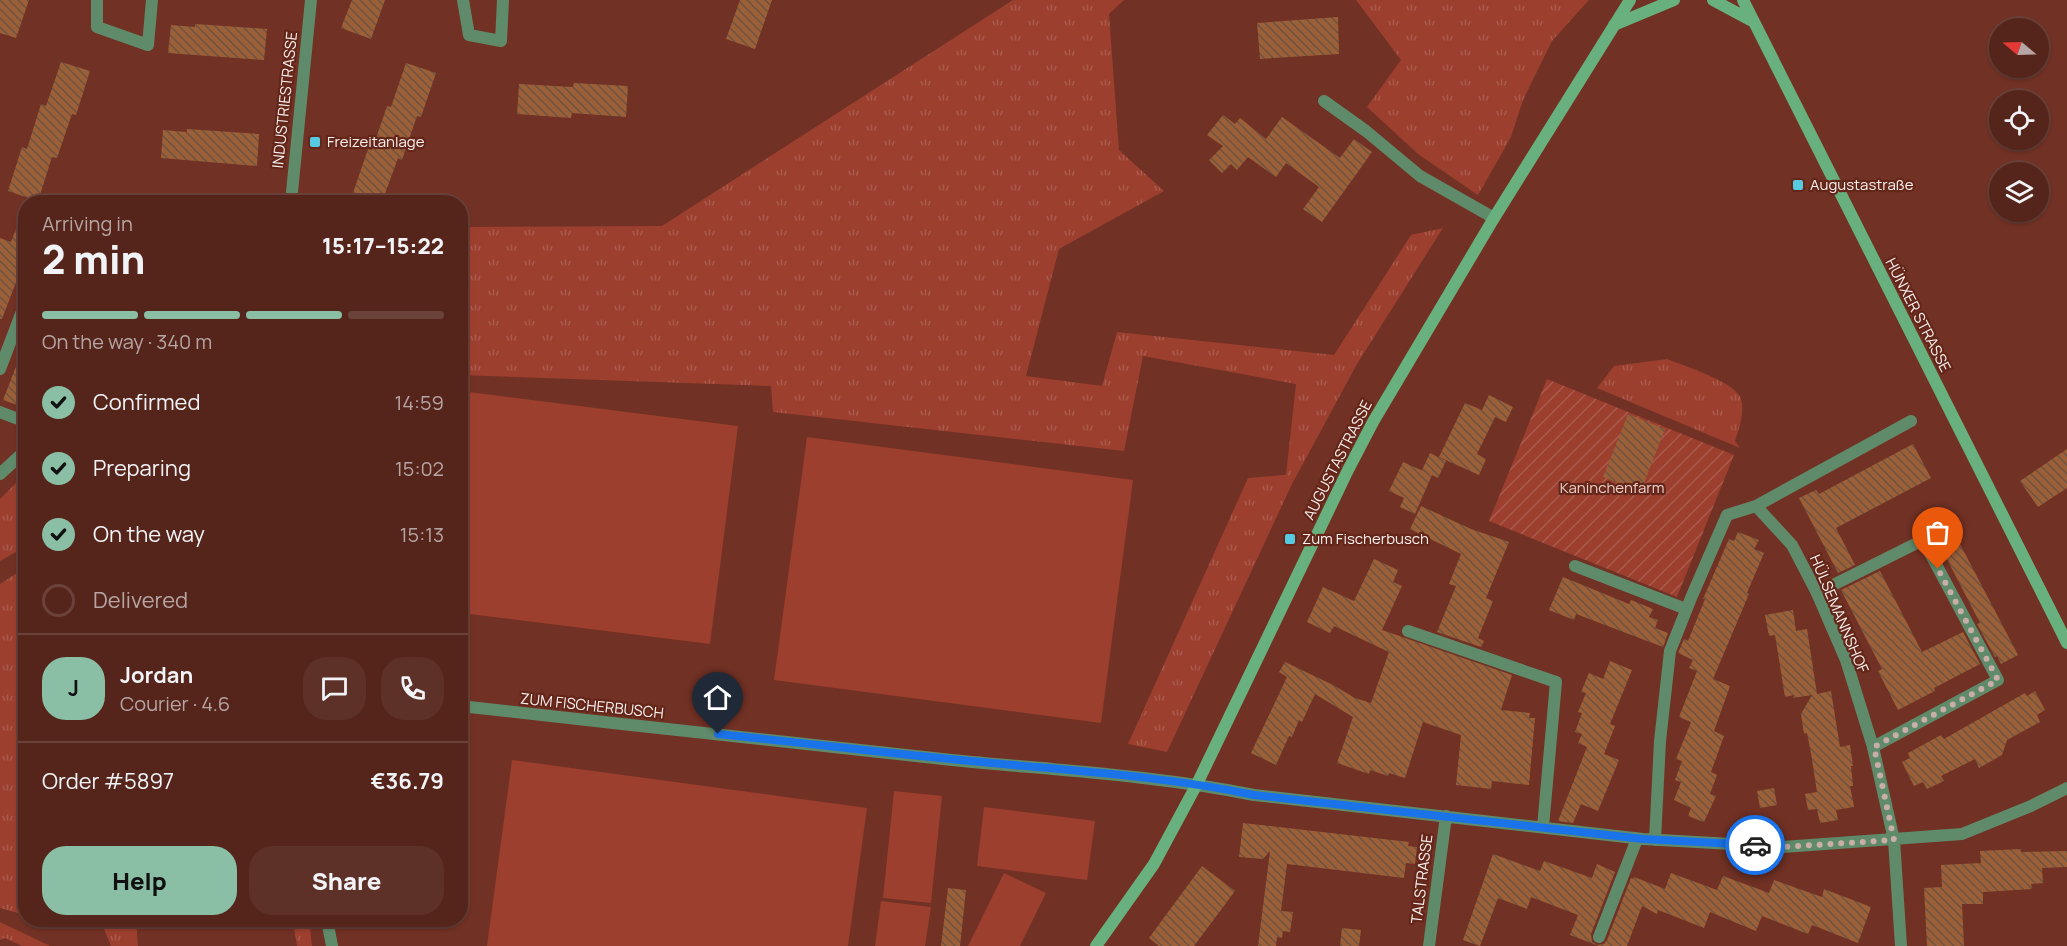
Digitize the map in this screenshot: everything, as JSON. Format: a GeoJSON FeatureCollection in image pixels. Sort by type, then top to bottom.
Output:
{"type":"FeatureCollection","features":[{"type":"Feature","properties":{"kind":"main road","name":"AUGUSTASTRASSE"},"geometry":{"type":"LineString","coordinates":[[1096,946],[1155,864],[1197,784],[1373,422],[1494,218],[1630,0]]}},
{"type":"Feature","properties":{"kind":"main road"},"geometry":{"type":"LineString","coordinates":[[1613,26],[1674,0]]}},
{"type":"Feature","properties":{"kind":"main road"},"geometry":{"type":"LineString","coordinates":[[1713,0],[1754,22]]}},
{"type":"Feature","properties":{"kind":"main road","name":"HÜNXER STRASSE"},"geometry":{"type":"LineString","coordinates":[[1743,0],[2067,643]]}},
{"type":"Feature","properties":{"kind":"main road"},"geometry":{"type":"LineString","coordinates":[[1750,0],[1754,22]]}},
{"type":"Feature","properties":{"kind":"street"},"geometry":{"type":"LineString","coordinates":[[98,0],[97,27],[148,45],[152,0]]}},
{"type":"Feature","properties":{"kind":"street","name":"INDUSTRIESTRASSE"},"geometry":{"type":"LineString","coordinates":[[292,195],[311,0]]}},
{"type":"Feature","properties":{"kind":"street"},"geometry":{"type":"LineString","coordinates":[[463,0],[469,35],[501,41],[503,0]]}},
{"type":"Feature","properties":{"kind":"street"},"geometry":{"type":"LineString","coordinates":[[1324,100],[1420,176],[1494,218]]}},
{"type":"Feature","properties":{"kind":"street"},"geometry":{"type":"LineString","coordinates":[[0,369],[18,322]]}},
{"type":"Feature","properties":{"kind":"street"},"geometry":{"type":"LineString","coordinates":[[0,412],[18,419]]}},
{"type":"Feature","properties":{"kind":"street"},"geometry":{"type":"LineString","coordinates":[[1654,840],[1660,741],[1670,651],[1727,515],[1756,506],[1911,422]]}},
{"type":"Feature","properties":{"kind":"street"},"geometry":{"type":"LineString","coordinates":[[0,474],[18,457]]}},
{"type":"Feature","properties":{"kind":"street","name":"HÜLSEMANNSHOF"},"geometry":{"type":"LineString","coordinates":[[1756,506],[1792,544],[1817,593],[1846,660],[1874,747],[1894,840],[1901,946]]}},
{"type":"Feature","properties":{"kind":"street"},"geometry":{"type":"LineString","coordinates":[[1817,593],[1923,540],[1998,680],[1874,747]]}},
{"type":"Feature","properties":{"kind":"street"},"geometry":{"type":"LineString","coordinates":[[1575,566],[1686,609]]}},
{"type":"Feature","properties":{"kind":"street"},"geometry":{"type":"LineString","coordinates":[[1408,631],[1556,682],[1544,827]]}},
{"type":"Feature","properties":{"kind":"street","name":"ZUM FISCHERBUSCH"},"geometry":{"type":"LineString","coordinates":[[468,707],[1197,784],[1254,795],[1637,839],[1782,847],[1962,834],[2031,806],[2067,788]]}},
{"type":"Feature","properties":{"kind":"street","name":"TALSTRASSE"},"geometry":{"type":"LineString","coordinates":[[1428,946],[1446,816]]}},
{"type":"Feature","properties":{"kind":"street"},"geometry":{"type":"LineString","coordinates":[[1599,937],[1637,839]]}},
{"type":"Feature","properties":{"kind":"street"},"geometry":{"type":"LineString","coordinates":[[328,927],[332,946]]}},
{"type":"Feature","properties":{"kind":"green space"},"geometry":{"type":"Polygon","coordinates":[[[1013,0],[1124,0],[1109,14],[1119,150],[1164,191],[1059,249],[1026,376],[1102,386],[1117,332],[1334,355],[1411,235],[1443,228],[1357,364],[1292,484],[1167,752],[1128,744],[1248,478],[1286,475],[1296,384],[1143,356],[1124,451],[773,412],[771,386],[468,375],[468,227],[662,226],[1013,0]]]}},
{"type":"Feature","properties":{"kind":"green space"},"geometry":{"type":"Polygon","coordinates":[[[1356,0],[1589,0],[1552,41],[1523,100],[1511,137],[1478,195],[1418,154],[1367,107],[1401,60],[1356,0]]]}},
{"type":"Feature","properties":{"kind":"green space"},"geometry":{"type":"Polygon","coordinates":[[[1667,359],[1708,375],[1737,393],[1741,399],[1742,410],[1735,441],[1740,448],[1597,388],[1614,366],[1667,359]]]}},
{"type":"Feature","properties":{"kind":"green space","name":"Kaninchenfarm"},"geometry":{"type":"Polygon","coordinates":[[[1547,379],[1734,455],[1677,597],[1489,521],[1547,379]]]}},
{"type":"Feature","properties":{"kind":"green space"},"geometry":{"type":"Polygon","coordinates":[[[468,392],[738,426],[710,644],[468,614],[468,392]]]}},
{"type":"Feature","properties":{"kind":"green space"},"geometry":{"type":"Polygon","coordinates":[[[807,437],[1133,480],[1101,723],[774,680],[807,437]]]}},
{"type":"Feature","properties":{"kind":"green space"},"geometry":{"type":"Polygon","coordinates":[[[18,481],[18,551],[0,561],[0,499],[18,481]]]}},
{"type":"Feature","properties":{"kind":"green space"},"geometry":{"type":"Polygon","coordinates":[[[18,572],[18,913],[0,908],[0,584],[18,572]]]}},
{"type":"Feature","properties":{"kind":"green space"},"geometry":{"type":"Polygon","coordinates":[[[512,760],[867,808],[848,946],[487,946],[512,760]]]}},
{"type":"Feature","properties":{"kind":"green space"},"geometry":{"type":"Polygon","coordinates":[[[894,791],[942,796],[931,903],[883,898],[894,791]]]}},
{"type":"Feature","properties":{"kind":"green space"},"geometry":{"type":"Polygon","coordinates":[[[984,807],[1095,821],[1087,880],[977,866],[984,807]]]}},
{"type":"Feature","properties":{"kind":"green space"},"geometry":{"type":"Polygon","coordinates":[[[1004,873],[1046,893],[1020,946],[968,946],[1004,873]]]}},
{"type":"Feature","properties":{"kind":"green space"},"geometry":{"type":"Polygon","coordinates":[[[881,901],[931,907],[925,946],[875,946],[881,901]]]}},
{"type":"Feature","properties":{"kind":"green space"},"geometry":{"type":"Polygon","coordinates":[[[0,922],[50,946],[22,946],[5,938],[0,940],[0,922]]]}},
{"type":"Feature","properties":{"kind":"green space"},"geometry":{"type":"Polygon","coordinates":[[[104,927],[137,927],[138,946],[111,946],[104,927]]]}},
{"type":"Feature","properties":{"kind":"green space"},"geometry":{"type":"Polygon","coordinates":[[[294,927],[310,927],[312,946],[297,946],[294,927]]]}},
{"type":"Feature","properties":{"kind":"building"},"geometry":{"type":"Polygon","coordinates":[[[0,0],[29,0],[16,38],[0,33],[0,0]]]}},
{"type":"Feature","properties":{"kind":"building"},"geometry":{"type":"Polygon","coordinates":[[[352,0],[385,0],[371,39],[341,28],[352,0]]]}},
{"type":"Feature","properties":{"kind":"building"},"geometry":{"type":"Polygon","coordinates":[[[740,0],[772,0],[755,49],[726,39],[740,0]]]}},
{"type":"Feature","properties":{"kind":"building"},"geometry":{"type":"Polygon","coordinates":[[[1338,17],[1339,54],[1260,59],[1257,23],[1338,17]]]}},
{"type":"Feature","properties":{"kind":"building"},"geometry":{"type":"Polygon","coordinates":[[[195,24],[267,29],[264,60],[168,53],[171,25],[195,27],[195,24]]]}},
{"type":"Feature","properties":{"kind":"building"},"geometry":{"type":"Polygon","coordinates":[[[61,62],[90,71],[76,115],[72,114],[57,158],[52,157],[40,195],[20,195],[8,191],[22,147],[27,149],[41,104],[46,106],[61,62]]]}},
{"type":"Feature","properties":{"kind":"building"},"geometry":{"type":"Polygon","coordinates":[[[406,63],[436,73],[421,117],[417,116],[402,160],[398,158],[385,195],[353,193],[368,149],[372,150],[387,106],[391,107],[406,63]]]}},
{"type":"Feature","properties":{"kind":"building"},"geometry":{"type":"Polygon","coordinates":[[[574,83],[628,86],[626,117],[572,113],[571,118],[517,114],[519,84],[573,87],[574,83]]]}},
{"type":"Feature","properties":{"kind":"building"},"geometry":{"type":"Polygon","coordinates":[[[1223,115],[1235,124],[1240,118],[1266,139],[1282,117],[1340,158],[1354,139],[1372,152],[1322,222],[1303,209],[1319,187],[1286,163],[1276,177],[1248,157],[1237,170],[1231,164],[1222,173],[1209,160],[1223,146],[1207,135],[1223,115]]]}},
{"type":"Feature","properties":{"kind":"building"},"geometry":{"type":"Polygon","coordinates":[[[187,129],[259,134],[257,166],[161,158],[163,130],[187,132],[187,129]]]}},
{"type":"Feature","properties":{"kind":"building"},"geometry":{"type":"Polygon","coordinates":[[[18,224],[18,277],[2,319],[0,319],[0,238],[11,242],[18,224]]]}},
{"type":"Feature","properties":{"kind":"building"},"geometry":{"type":"Polygon","coordinates":[[[18,361],[18,405],[3,400],[18,361]]]}},
{"type":"Feature","properties":{"kind":"building"},"geometry":{"type":"Polygon","coordinates":[[[1489,395],[1513,407],[1506,422],[1495,417],[1477,454],[1486,459],[1479,475],[1439,457],[1465,403],[1482,410],[1489,395]]]}},
{"type":"Feature","properties":{"kind":"building"},"geometry":{"type":"Polygon","coordinates":[[[1628,414],[1665,429],[1641,491],[1603,477],[1628,414]]]}},
{"type":"Feature","properties":{"kind":"building"},"geometry":{"type":"Polygon","coordinates":[[[1913,444],[1931,478],[1836,528],[1855,565],[1838,573],[1799,498],[1816,490],[1819,494],[1913,444]]]}},
{"type":"Feature","properties":{"kind":"building"},"geometry":{"type":"Polygon","coordinates":[[[2067,449],[2067,488],[2038,507],[2020,481],[2067,449]]]}},
{"type":"Feature","properties":{"kind":"building"},"geometry":{"type":"Polygon","coordinates":[[[1430,453],[1446,461],[1438,478],[1422,470],[1430,453]]]}},
{"type":"Feature","properties":{"kind":"building"},"geometry":{"type":"Polygon","coordinates":[[[1403,462],[1432,475],[1415,514],[1400,507],[1404,498],[1389,491],[1403,462]]]}},
{"type":"Feature","properties":{"kind":"building"},"geometry":{"type":"Polygon","coordinates":[[[1421,506],[1471,529],[1509,542],[1486,598],[1493,601],[1478,638],[1484,641],[1481,647],[1437,632],[1456,586],[1449,584],[1461,554],[1410,529],[1421,506]]]}},
{"type":"Feature","properties":{"kind":"building"},"geometry":{"type":"Polygon","coordinates":[[[1949,523],[2018,655],[2001,664],[1977,624],[1980,623],[1933,532],[1949,523]]]}},
{"type":"Feature","properties":{"kind":"building"},"geometry":{"type":"Polygon","coordinates":[[[1738,532],[1759,540],[1754,549],[1764,553],[1713,679],[1730,686],[1714,731],[1724,736],[1711,772],[1717,775],[1710,794],[1716,796],[1704,822],[1688,816],[1691,808],[1674,800],[1681,782],[1675,780],[1682,761],[1676,759],[1691,722],[1679,717],[1697,671],[1689,668],[1693,660],[1678,653],[1684,639],[1688,641],[1729,539],[1734,541],[1738,532]]]}},
{"type":"Feature","properties":{"kind":"building"},"geometry":{"type":"Polygon","coordinates":[[[1374,559],[1398,570],[1393,582],[1402,586],[1382,630],[1512,675],[1501,710],[1530,713],[1529,718],[1535,718],[1529,785],[1492,781],[1491,789],[1456,785],[1461,735],[1423,722],[1405,778],[1389,773],[1388,776],[1370,770],[1369,774],[1337,763],[1353,717],[1315,694],[1302,722],[1299,720],[1292,737],[1289,736],[1276,765],[1251,753],[1287,677],[1279,672],[1285,662],[1355,698],[1371,703],[1389,652],[1334,626],[1330,633],[1307,622],[1323,587],[1354,601],[1374,559]]]}},
{"type":"Feature","properties":{"kind":"building"},"geometry":{"type":"Polygon","coordinates":[[[1880,571],[1922,652],[1963,632],[1980,664],[1898,710],[1878,671],[1882,669],[1841,590],[1880,571]]]}},
{"type":"Feature","properties":{"kind":"building"},"geometry":{"type":"Polygon","coordinates":[[[1563,577],[1629,604],[1631,600],[1653,609],[1649,617],[1658,620],[1655,628],[1668,633],[1663,647],[1576,614],[1574,620],[1549,610],[1563,577]]]}},
{"type":"Feature","properties":{"kind":"building"},"geometry":{"type":"Polygon","coordinates":[[[1793,610],[1796,631],[1807,629],[1817,694],[1831,691],[1840,747],[1850,745],[1853,786],[1850,786],[1854,807],[1836,810],[1838,820],[1820,823],[1817,809],[1808,810],[1805,794],[1817,792],[1807,733],[1804,734],[1801,714],[1812,695],[1785,697],[1775,635],[1769,636],[1765,615],[1793,610]]]}},
{"type":"Feature","properties":{"kind":"building"},"geometry":{"type":"Polygon","coordinates":[[[1610,661],[1632,670],[1610,724],[1615,726],[1604,754],[1619,760],[1598,811],[1581,804],[1573,823],[1558,821],[1587,747],[1578,743],[1582,734],[1575,732],[1582,713],[1578,712],[1586,693],[1581,692],[1589,673],[1603,679],[1610,661]]]}},
{"type":"Feature","properties":{"kind":"building"},"geometry":{"type":"Polygon","coordinates":[[[2035,691],[2045,710],[2037,715],[2040,722],[2007,740],[2002,755],[1979,768],[1975,759],[1941,776],[1944,781],[1927,789],[1923,782],[1914,786],[1902,762],[1910,758],[1908,753],[1941,735],[1944,739],[2025,693],[2027,696],[2035,691]]]}},
{"type":"Feature","properties":{"kind":"building"},"geometry":{"type":"Polygon","coordinates":[[[1774,788],[1777,805],[1760,808],[1757,791],[1774,788]]]}},
{"type":"Feature","properties":{"kind":"building"},"geometry":{"type":"Polygon","coordinates":[[[1243,823],[1409,842],[1408,846],[1417,847],[1415,864],[1406,863],[1404,878],[1287,864],[1281,911],[1293,912],[1290,932],[1283,931],[1282,938],[1277,937],[1276,946],[1258,946],[1270,851],[1263,859],[1239,857],[1243,823]]]}},
{"type":"Feature","properties":{"kind":"building"},"geometry":{"type":"Polygon","coordinates":[[[2021,849],[2021,852],[2067,851],[2067,867],[2042,868],[2043,883],[2031,884],[2032,889],[1983,892],[1983,904],[1962,904],[1964,946],[1927,946],[1924,888],[1942,887],[1941,865],[1981,863],[1980,851],[2021,849]]]}},
{"type":"Feature","properties":{"kind":"building"},"geometry":{"type":"Polygon","coordinates":[[[1493,854],[1540,871],[1544,861],[1592,878],[1597,864],[1615,872],[1591,934],[1592,942],[1597,945],[1604,944],[1607,940],[1631,878],[1634,877],[1665,889],[1671,873],[1717,890],[1723,876],[1769,893],[1774,880],[1822,897],[1824,889],[1871,907],[1858,943],[1812,925],[1808,934],[1762,916],[1756,931],[1710,912],[1704,928],[1658,910],[1657,914],[1642,906],[1627,946],[1599,946],[1570,935],[1578,915],[1531,897],[1527,909],[1498,898],[1480,946],[1463,940],[1493,854]]]}},
{"type":"Feature","properties":{"kind":"building"},"geometry":{"type":"Polygon","coordinates":[[[1202,866],[1235,891],[1194,946],[1159,946],[1149,938],[1202,866]]]}},
{"type":"Feature","properties":{"kind":"building"},"geometry":{"type":"Polygon","coordinates":[[[948,888],[966,890],[960,946],[941,946],[948,888]]]}},
{"type":"Feature","properties":{"kind":"building"},"geometry":{"type":"Polygon","coordinates":[[[1342,928],[1361,930],[1359,946],[1340,946],[1342,928]]]}},
{"type":"Feature","properties":{"kind":"way so far"},"geometry":{"type":"LineString","coordinates":[[1755,845],[1782,847],[1894,840],[1874,747],[1998,680],[1938,569]]}},
{"type":"Feature","properties":{"kind":"place","name":"Freizeitanlage"},"geometry":{"type":"Point","coordinates":[315,142]}},
{"type":"Feature","properties":{"kind":"place","name":"Augustastraße"},"geometry":{"type":"Point","coordinates":[1798,185]}},
{"type":"Feature","properties":{"kind":"place","name":"Zum Fischerbusch"},"geometry":{"type":"Point","coordinates":[1290,539]}},
{"type":"Feature","properties":{"kind":"route"},"geometry":{"type":"LineString","coordinates":[[718,734],[952,760],[1157,778],[1254,795],[1643,839],[1755,845]]}}]}
